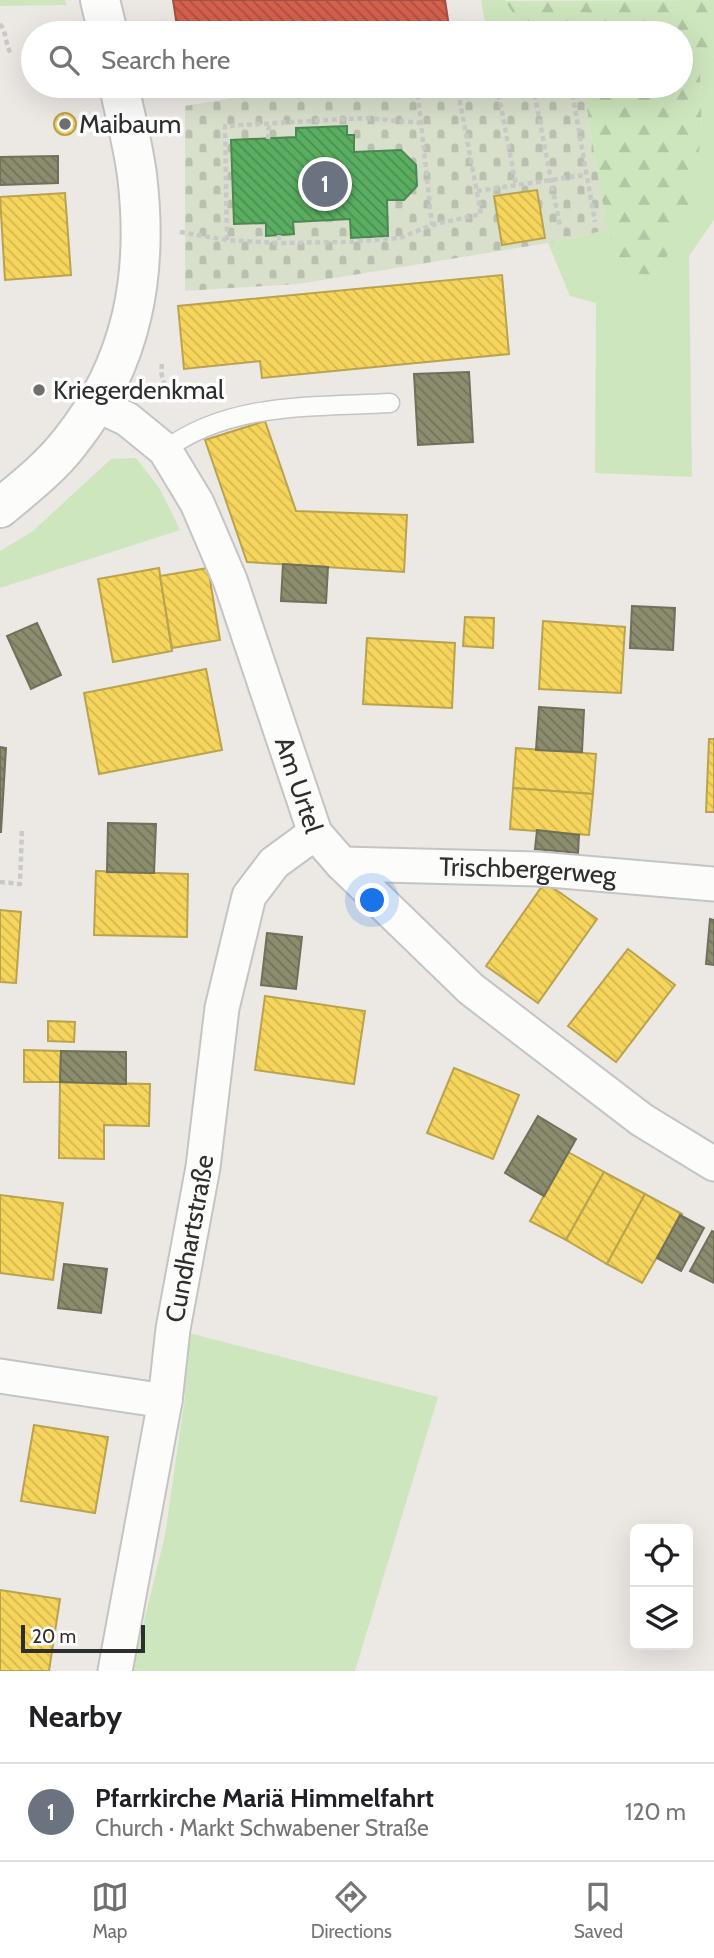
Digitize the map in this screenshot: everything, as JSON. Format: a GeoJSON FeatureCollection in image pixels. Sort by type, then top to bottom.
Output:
{"type":"FeatureCollection","features":[{"type":"Feature","properties":{"kind":"main road"},"geometry":{"type":"LineString","coordinates":[[100,0],[105,21]]}},
{"type":"Feature","properties":{"kind":"main road"},"geometry":{"type":"LineString","coordinates":[[0,508],[69,444],[97,405],[114,374],[127,337],[140,271],[141,233],[136,174],[121,98]]}},
{"type":"Feature","properties":{"kind":"street","name":"Am Urtel"},"geometry":{"type":"LineString","coordinates":[[97,405],[127,419],[166,450],[197,503],[230,580],[315,833],[342,864],[471,989],[642,1120],[714,1164]]}},
{"type":"Feature","properties":{"kind":"street","name":"Cundhartstraße"},"geometry":{"type":"LineString","coordinates":[[115,1671],[203,1167],[222,1008],[249,896],[274,863],[315,833]]}},
{"type":"Feature","properties":{"kind":"street","name":"Trischbergerweg"},"geometry":{"type":"LineString","coordinates":[[342,864],[538,869],[714,884]]}},
{"type":"Feature","properties":{"kind":"street"},"geometry":{"type":"LineString","coordinates":[[0,1376],[164,1401]]}},
{"type":"Feature","properties":{"kind":"lane"},"geometry":{"type":"LineString","coordinates":[[166,450],[184,436],[229,418],[277,409],[390,403]]}},
{"type":"Feature","properties":{"kind":"path"},"geometry":{"type":"LineString","coordinates":[[0,24],[5,29],[7,47],[11,54]]}},
{"type":"Feature","properties":{"kind":"path"},"geometry":{"type":"LineString","coordinates":[[419,98],[432,225]]}},
{"type":"Feature","properties":{"kind":"path"},"geometry":{"type":"LineString","coordinates":[[141,233],[185,232],[227,240],[279,243],[346,243],[400,238],[432,225],[481,214],[459,98]]}},
{"type":"Feature","properties":{"kind":"path"},"geometry":{"type":"LineString","coordinates":[[499,98],[516,185]]}},
{"type":"Feature","properties":{"kind":"path"},"geometry":{"type":"LineString","coordinates":[[535,98],[560,227]]}},
{"type":"Feature","properties":{"kind":"path"},"geometry":{"type":"LineString","coordinates":[[573,98],[595,222]]}},
{"type":"Feature","properties":{"kind":"path"},"geometry":{"type":"LineString","coordinates":[[227,240],[225,126],[365,118],[422,123]]}},
{"type":"Feature","properties":{"kind":"path"},"geometry":{"type":"LineString","coordinates":[[268,139],[269,124]]}},
{"type":"Feature","properties":{"kind":"path"},"geometry":{"type":"LineString","coordinates":[[478,191],[586,175]]}},
{"type":"Feature","properties":{"kind":"path"},"geometry":{"type":"LineString","coordinates":[[279,235],[279,243]]}},
{"type":"Feature","properties":{"kind":"path"},"geometry":{"type":"LineString","coordinates":[[0,882],[20,884],[22,829]]}},
{"type":"Feature","properties":{"kind":"green space"},"geometry":{"type":"Polygon","coordinates":[[[0,0],[65,0],[67,5],[0,6],[0,0]]]}},
{"type":"Feature","properties":{"kind":"green space"},"geometry":{"type":"Polygon","coordinates":[[[481,0],[505,0],[519,21],[485,21],[481,0]]]}},
{"type":"Feature","properties":{"kind":"green space"},"geometry":{"type":"Polygon","coordinates":[[[714,0],[714,56],[700,69],[702,133],[689,204],[659,275],[625,273],[607,230],[585,98],[693,98],[693,21],[519,21],[505,1],[714,0]]]}},
{"type":"Feature","properties":{"kind":"green space"},"geometry":{"type":"Polygon","coordinates":[[[714,56],[714,220],[689,256],[692,477],[595,473],[596,303],[570,296],[548,243],[607,230],[625,273],[702,133],[700,69],[714,56]]]}},
{"type":"Feature","properties":{"kind":"green space"},"geometry":{"type":"Polygon","coordinates":[[[233,98],[585,98],[607,230],[548,243],[298,284],[185,291],[185,106],[233,98]]]}},
{"type":"Feature","properties":{"kind":"green space"},"geometry":{"type":"Polygon","coordinates":[[[136,458],[160,489],[180,530],[0,588],[0,551],[33,531],[111,459],[136,458]]]}},
{"type":"Feature","properties":{"kind":"green space"},"geometry":{"type":"Polygon","coordinates":[[[173,1329],[438,1397],[355,1671],[132,1671],[165,1535],[185,1397],[173,1329]]]}},
{"type":"Feature","properties":{"kind":"building: Homes"},"geometry":{"type":"Polygon","coordinates":[[[65,113],[75,120],[76,124],[69,134],[65,135],[55,128],[54,124],[61,114],[65,113]]]}},
{"type":"Feature","properties":{"kind":"building: Homes"},"geometry":{"type":"Polygon","coordinates":[[[537,190],[545,238],[502,245],[494,196],[537,190]]]}},
{"type":"Feature","properties":{"kind":"building: Homes"},"geometry":{"type":"Polygon","coordinates":[[[65,193],[71,275],[5,280],[0,197],[65,193]]]}},
{"type":"Feature","properties":{"kind":"building: Homes"},"geometry":{"type":"Polygon","coordinates":[[[502,275],[509,354],[262,378],[260,361],[184,369],[178,306],[502,275]]]}},
{"type":"Feature","properties":{"kind":"building: Homes"},"geometry":{"type":"Polygon","coordinates":[[[265,421],[296,511],[407,515],[404,572],[247,562],[205,440],[265,421]]]}},
{"type":"Feature","properties":{"kind":"building: Homes"},"geometry":{"type":"Polygon","coordinates":[[[159,568],[172,651],[113,662],[98,579],[159,568]]]}},
{"type":"Feature","properties":{"kind":"building: Homes"},"geometry":{"type":"Polygon","coordinates":[[[208,568],[220,640],[172,648],[160,576],[208,568]]]}},
{"type":"Feature","properties":{"kind":"building: Homes"},"geometry":{"type":"Polygon","coordinates":[[[465,617],[494,618],[493,648],[463,646],[465,617]]]}},
{"type":"Feature","properties":{"kind":"building: Homes"},"geometry":{"type":"Polygon","coordinates":[[[543,621],[625,627],[621,693],[539,689],[543,621]]]}},
{"type":"Feature","properties":{"kind":"building: Homes"},"geometry":{"type":"Polygon","coordinates":[[[367,638],[455,643],[452,708],[363,704],[367,638]]]}},
{"type":"Feature","properties":{"kind":"building: Homes"},"geometry":{"type":"Polygon","coordinates":[[[206,669],[222,750],[99,774],[84,693],[206,669]]]}},
{"type":"Feature","properties":{"kind":"building: Homes"},"geometry":{"type":"Polygon","coordinates":[[[709,739],[714,739],[714,812],[706,812],[709,739]]]}},
{"type":"Feature","properties":{"kind":"building: Homes"},"geometry":{"type":"Polygon","coordinates":[[[516,748],[596,754],[593,794],[513,788],[516,748]]]}},
{"type":"Feature","properties":{"kind":"building: Homes"},"geometry":{"type":"Polygon","coordinates":[[[513,788],[593,794],[589,835],[510,829],[513,788]]]}},
{"type":"Feature","properties":{"kind":"building: Homes"},"geometry":{"type":"Polygon","coordinates":[[[96,871],[188,874],[187,937],[94,935],[96,871]]]}},
{"type":"Feature","properties":{"kind":"building: Homes"},"geometry":{"type":"Polygon","coordinates":[[[545,882],[597,919],[538,1003],[486,966],[545,882]]]}},
{"type":"Feature","properties":{"kind":"building: Homes"},"geometry":{"type":"Polygon","coordinates":[[[0,910],[21,912],[16,983],[0,982],[0,910]]]}},
{"type":"Feature","properties":{"kind":"building: Homes"},"geometry":{"type":"Polygon","coordinates":[[[628,949],[675,985],[616,1062],[568,1026],[628,949]]]}},
{"type":"Feature","properties":{"kind":"building: Homes"},"geometry":{"type":"Polygon","coordinates":[[[265,996],[365,1011],[354,1084],[255,1070],[265,996]]]}},
{"type":"Feature","properties":{"kind":"building: Homes"},"geometry":{"type":"Polygon","coordinates":[[[48,1021],[75,1022],[74,1042],[48,1041],[48,1021]]]}},
{"type":"Feature","properties":{"kind":"building: Homes"},"geometry":{"type":"Polygon","coordinates":[[[24,1050],[61,1051],[60,1082],[24,1082],[24,1050]]]}},
{"type":"Feature","properties":{"kind":"building: Homes"},"geometry":{"type":"Polygon","coordinates":[[[454,1068],[519,1095],[493,1159],[427,1133],[454,1068]]]}},
{"type":"Feature","properties":{"kind":"building: Homes"},"geometry":{"type":"Polygon","coordinates":[[[60,1082],[150,1084],[149,1126],[104,1125],[104,1159],[59,1158],[60,1082]]]}},
{"type":"Feature","properties":{"kind":"building: Homes"},"geometry":{"type":"Polygon","coordinates":[[[568,1152],[604,1172],[566,1240],[530,1221],[568,1152]]]}},
{"type":"Feature","properties":{"kind":"building: Homes"},"geometry":{"type":"Polygon","coordinates":[[[604,1172],[645,1194],[607,1264],[566,1240],[604,1172]]]}},
{"type":"Feature","properties":{"kind":"building: Homes"},"geometry":{"type":"Polygon","coordinates":[[[645,1194],[682,1214],[642,1283],[607,1264],[645,1194]]]}},
{"type":"Feature","properties":{"kind":"building: Homes"},"geometry":{"type":"Polygon","coordinates":[[[0,1195],[63,1203],[53,1280],[0,1273],[0,1195]]]}},
{"type":"Feature","properties":{"kind":"building: Homes"},"geometry":{"type":"Polygon","coordinates":[[[34,1425],[108,1437],[95,1513],[21,1501],[34,1425]]]}},
{"type":"Feature","properties":{"kind":"building: Homes"},"geometry":{"type":"Polygon","coordinates":[[[0,1590],[60,1599],[49,1671],[0,1671],[0,1590]]]}},
{"type":"Feature","properties":{"kind":"building: Shops"},"geometry":{"type":"Polygon","coordinates":[[[173,0],[445,0],[448,21],[176,21],[173,0]]]}},
{"type":"Feature","properties":{"kind":"building: Public"},"geometry":{"type":"Polygon","coordinates":[[[347,126],[347,135],[354,135],[354,152],[401,150],[416,165],[417,186],[404,200],[387,200],[388,236],[351,238],[350,219],[293,222],[294,234],[266,236],[266,223],[234,224],[231,140],[296,137],[296,128],[347,126]]]}},
{"type":"Feature","properties":{"kind":"building: Industry"},"geometry":{"type":"Polygon","coordinates":[[[58,156],[58,183],[0,185],[0,157],[58,156]]]}},
{"type":"Feature","properties":{"kind":"building: Industry"},"geometry":{"type":"Polygon","coordinates":[[[469,372],[473,442],[418,445],[414,374],[469,372]]]}},
{"type":"Feature","properties":{"kind":"building: Industry"},"geometry":{"type":"Polygon","coordinates":[[[283,564],[328,567],[326,603],[281,601],[283,564]]]}},
{"type":"Feature","properties":{"kind":"building: Industry"},"geometry":{"type":"Polygon","coordinates":[[[632,606],[675,608],[673,650],[630,648],[632,606]]]}},
{"type":"Feature","properties":{"kind":"building: Industry"},"geometry":{"type":"Polygon","coordinates":[[[37,623],[61,675],[31,689],[7,636],[37,623]]]}},
{"type":"Feature","properties":{"kind":"building: Industry"},"geometry":{"type":"Polygon","coordinates":[[[539,707],[584,710],[582,752],[536,750],[539,707]]]}},
{"type":"Feature","properties":{"kind":"building: Industry"},"geometry":{"type":"Polygon","coordinates":[[[0,747],[6,748],[1,832],[0,832],[0,747]]]}},
{"type":"Feature","properties":{"kind":"building: Industry"},"geometry":{"type":"Polygon","coordinates":[[[108,823],[156,824],[154,873],[107,872],[108,823]]]}},
{"type":"Feature","properties":{"kind":"building: Industry"},"geometry":{"type":"Polygon","coordinates":[[[537,830],[579,835],[578,853],[535,849],[537,830]]]}},
{"type":"Feature","properties":{"kind":"building: Industry"},"geometry":{"type":"Polygon","coordinates":[[[710,919],[714,920],[714,965],[706,964],[710,919]]]}},
{"type":"Feature","properties":{"kind":"building: Industry"},"geometry":{"type":"Polygon","coordinates":[[[267,933],[302,937],[296,989],[261,985],[267,933]]]}},
{"type":"Feature","properties":{"kind":"building: Industry"},"geometry":{"type":"Polygon","coordinates":[[[61,1051],[126,1052],[126,1084],[60,1082],[61,1051]]]}},
{"type":"Feature","properties":{"kind":"building: Industry"},"geometry":{"type":"Polygon","coordinates":[[[538,1116],[576,1139],[544,1196],[505,1173],[538,1116]]]}},
{"type":"Feature","properties":{"kind":"building: Industry"},"geometry":{"type":"Polygon","coordinates":[[[680,1215],[704,1228],[681,1271],[657,1258],[680,1215]]]}},
{"type":"Feature","properties":{"kind":"building: Industry"},"geometry":{"type":"Polygon","coordinates":[[[712,1231],[714,1232],[714,1283],[690,1271],[712,1231]]]}},
{"type":"Feature","properties":{"kind":"building: Industry"},"geometry":{"type":"Polygon","coordinates":[[[64,1264],[107,1269],[101,1313],[58,1308],[64,1264]]]}},
{"type":"Feature","properties":{"kind":"place","name":"Maibaum"},"geometry":{"type":"Point","coordinates":[65,124]}},
{"type":"Feature","properties":{"kind":"place","name":"Pfarrkirche Mariä Himmelfahrt"},"geometry":{"type":"Point","coordinates":[325,184]}},
{"type":"Feature","properties":{"kind":"place","name":"Kriegerdenkmal"},"geometry":{"type":"Point","coordinates":[39,390]}}]}
